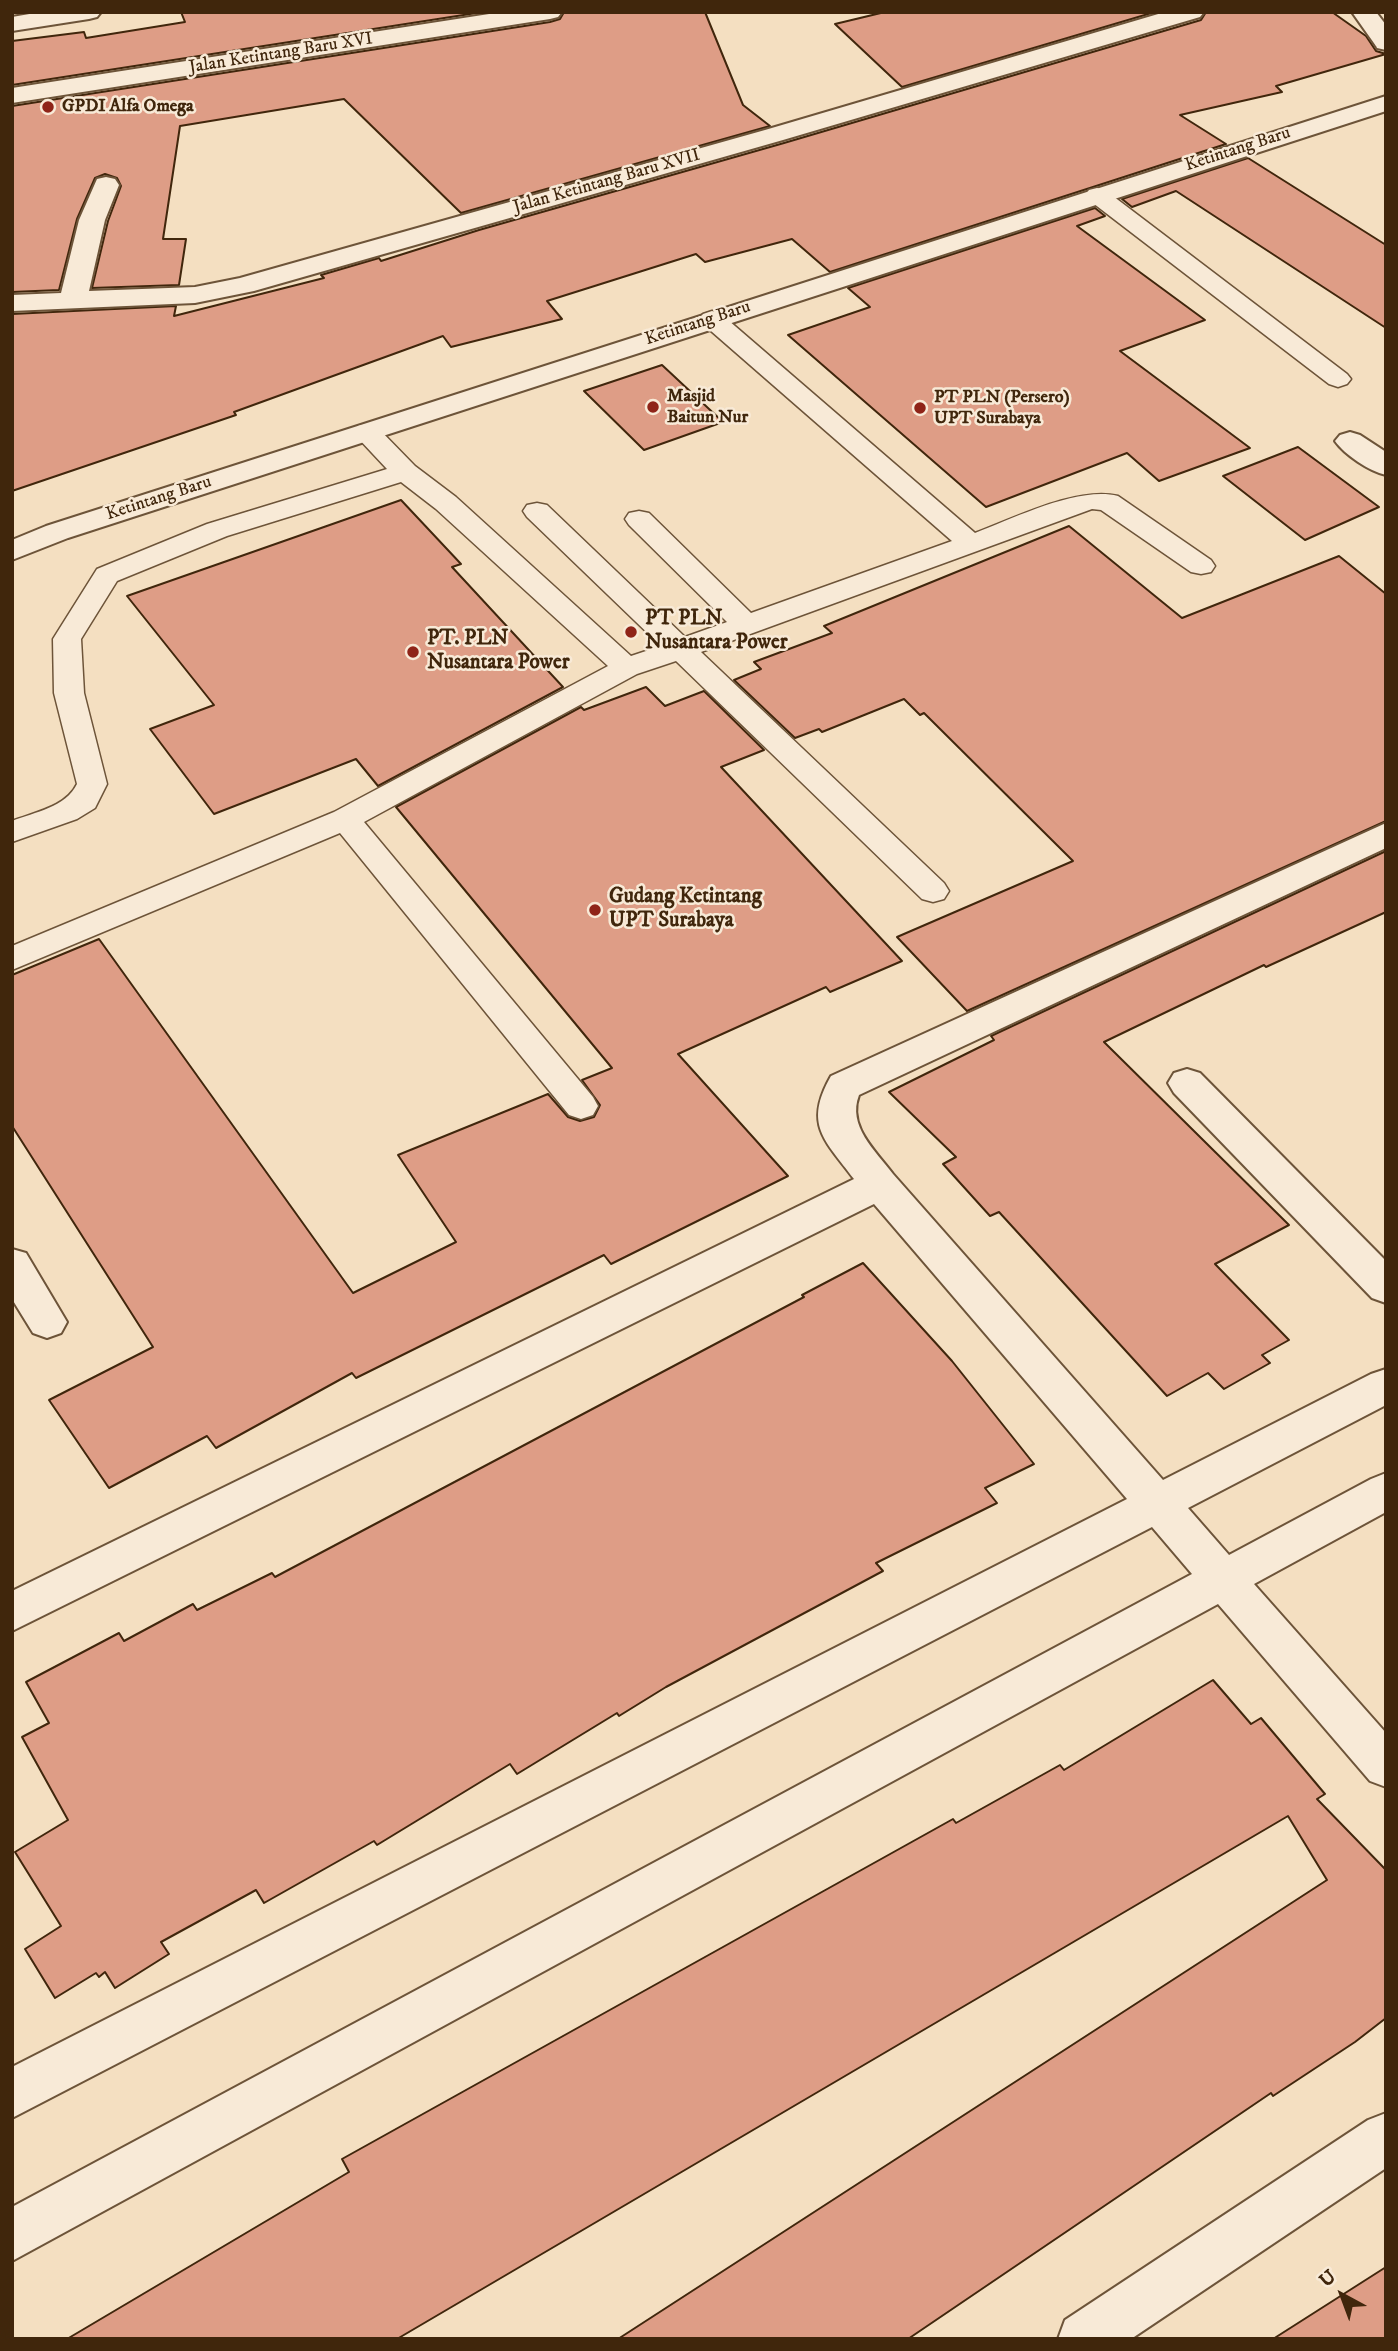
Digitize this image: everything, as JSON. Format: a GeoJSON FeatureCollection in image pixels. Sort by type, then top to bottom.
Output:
{"type":"FeatureCollection","features":[{"type":"Feature","properties":{"kind":"street"},"geometry":{"type":"LineString","coordinates":[[12,24],[89,12]]}},
{"type":"Feature","properties":{"kind":"street","name":"Jalan Ketintang Baru XVI"},"geometry":{"type":"LineString","coordinates":[[12,96],[550,12]]}},
{"type":"Feature","properties":{"kind":"street","name":"Jalan Ketintang Baru XVII"},"geometry":{"type":"LineString","coordinates":[[12,303],[195,295],[244,285],[774,135],[1192,12]]}},
{"type":"Feature","properties":{"kind":"street","name":"Ketintang Baru"},"geometry":{"type":"LineString","coordinates":[[12,551],[57,532],[1386,103]]}},
{"type":"Feature","properties":{"kind":"street"},"geometry":{"type":"LineString","coordinates":[[73,299],[92,220],[106,186]]}},
{"type":"Feature","properties":{"kind":"street"},"geometry":{"type":"LineString","coordinates":[[1350,441],[1386,466]]}},
{"type":"Feature","properties":{"kind":"street"},"geometry":{"type":"LineString","coordinates":[[1386,834],[844,1086],[835,1108],[840,1132],[880,1184],[1386,1766]]}},
{"type":"Feature","properties":{"kind":"street"},"geometry":{"type":"LineString","coordinates":[[1187,1083],[1386,1287]]}},
{"type":"Feature","properties":{"kind":"street"},"geometry":{"type":"LineString","coordinates":[[12,1612],[880,1184]]}},
{"type":"Feature","properties":{"kind":"street"},"geometry":{"type":"LineString","coordinates":[[12,1264],[47,1322]]}},
{"type":"Feature","properties":{"kind":"street"},"geometry":{"type":"LineString","coordinates":[[12,2094],[1386,1385]]}},
{"type":"Feature","properties":{"kind":"street"},"geometry":{"type":"LineString","coordinates":[[12,2235],[1386,1490]]}},
{"type":"Feature","properties":{"kind":"street"},"geometry":{"type":"LineString","coordinates":[[1084,2339],[1386,2138]]}},
{"type":"Feature","properties":{"kind":"lane"},"geometry":{"type":"LineString","coordinates":[[1097,195],[1338,379]]}},
{"type":"Feature","properties":{"kind":"lane"},"geometry":{"type":"LineString","coordinates":[[712,319],[971,543]]}},
{"type":"Feature","properties":{"kind":"lane"},"geometry":{"type":"LineString","coordinates":[[367,432],[405,472],[446,503],[627,668]]}},
{"type":"Feature","properties":{"kind":"lane"},"geometry":{"type":"LineString","coordinates":[[12,832],[66,812],[83,801],[92,784],[69,693],[67,639],[107,575],[217,530],[405,472]]}},
{"type":"Feature","properties":{"kind":"lane"},"geometry":{"type":"LineString","coordinates":[[12,959],[345,819],[627,668],[1097,500],[1108,502],[1201,566]]}},
{"type":"Feature","properties":{"kind":"lane"},"geometry":{"type":"LineString","coordinates":[[537,511],[933,891]]}},
{"type":"Feature","properties":{"kind":"lane"},"geometry":{"type":"LineString","coordinates":[[639,519],[746,624]]}},
{"type":"Feature","properties":{"kind":"lane"},"geometry":{"type":"LineString","coordinates":[[345,819],[581,1106]]}},
{"type":"Feature","properties":{"kind":"building"},"geometry":{"type":"Polygon","coordinates":[[[181,12],[483,12],[12,85],[12,41],[84,32],[86,38],[185,22],[181,12]]]}},
{"type":"Feature","properties":{"kind":"building"},"geometry":{"type":"Polygon","coordinates":[[[564,12],[705,12],[743,105],[770,126],[461,213],[344,99],[180,126],[163,239],[186,239],[179,285],[92,288],[108,221],[121,186],[117,178],[105,174],[95,178],[77,219],[59,290],[12,292],[12,106],[550,22],[560,19],[564,12]]]}},
{"type":"Feature","properties":{"kind":"building"},"geometry":{"type":"Polygon","coordinates":[[[885,12],[1155,12],[902,87],[835,24],[885,12]]]}},
{"type":"Feature","properties":{"kind":"building"},"geometry":{"type":"Polygon","coordinates":[[[1206,12],[1332,12],[1366,36],[1376,51],[1386,54],[1276,86],[1282,92],[1180,115],[1226,144],[830,272],[792,239],[705,262],[696,254],[547,301],[562,319],[451,347],[443,336],[234,412],[236,415],[12,491],[12,314],[176,306],[174,316],[324,278],[321,275],[379,258],[381,261],[479,230],[784,143],[1201,20],[1206,12]]]}},
{"type":"Feature","properties":{"kind":"building"},"geometry":{"type":"Polygon","coordinates":[[[1248,158],[1386,245],[1386,328],[1176,191],[1132,207],[1122,199],[1248,158]]]}},
{"type":"Feature","properties":{"kind":"building"},"geometry":{"type":"Polygon","coordinates":[[[1095,208],[1105,216],[1077,226],[1205,320],[1120,351],[1250,448],[1159,481],[1127,453],[986,507],[788,335],[870,307],[848,288],[1095,208]]]}},
{"type":"Feature","properties":{"kind":"building","name":"Masjid Baitun Nur"},"geometry":{"type":"Polygon","coordinates":[[[662,365],[723,422],[644,450],[584,391],[662,365]]]}},
{"type":"Feature","properties":{"kind":"building"},"geometry":{"type":"Polygon","coordinates":[[[1298,447],[1379,507],[1305,540],[1223,476],[1298,447]]]}},
{"type":"Feature","properties":{"kind":"building","name":"PT. PLN Nusantara Power"},"geometry":{"type":"Polygon","coordinates":[[[401,500],[461,564],[452,567],[563,687],[378,786],[356,759],[214,814],[150,729],[214,705],[127,596],[401,500]]]}},
{"type":"Feature","properties":{"kind":"building"},"geometry":{"type":"Polygon","coordinates":[[[1069,526],[1182,618],[1339,556],[1386,594],[1386,821],[967,1011],[897,937],[1073,861],[924,713],[920,715],[904,699],[822,732],[819,729],[795,738],[734,680],[761,669],[754,662],[832,633],[824,626],[1069,526]]]}},
{"type":"Feature","properties":{"kind":"building"},"geometry":{"type":"Polygon","coordinates":[[[646,687],[665,706],[704,691],[764,750],[721,767],[902,961],[830,992],[826,987],[678,1054],[788,1176],[611,1264],[604,1255],[356,1378],[352,1373],[216,1448],[207,1436],[109,1488],[49,1400],[153,1347],[12,1126],[12,975],[99,939],[353,1293],[456,1242],[398,1155],[548,1094],[568,1117],[580,1121],[594,1117],[600,1105],[582,1080],[612,1068],[396,807],[581,707],[584,710],[646,687]]]}},
{"type":"Feature","properties":{"kind":"building"},"geometry":{"type":"Polygon","coordinates":[[[1386,851],[1386,912],[1266,967],[1264,965],[1104,1042],[1289,1225],[1215,1264],[1289,1340],[1262,1355],[1270,1363],[1224,1389],[1208,1373],[1167,1396],[999,1212],[990,1216],[943,1164],[956,1157],[889,1092],[994,1040],[991,1036],[1386,851]]]}},
{"type":"Feature","properties":{"kind":"building"},"geometry":{"type":"Polygon","coordinates":[[[863,1263],[952,1361],[1034,1464],[985,1488],[997,1503],[876,1563],[883,1571],[666,1687],[619,1716],[617,1713],[517,1774],[510,1764],[377,1845],[374,1841],[264,1903],[256,1890],[161,1942],[169,1954],[115,1988],[105,1972],[99,1977],[96,1973],[55,1998],[25,1949],[61,1926],[15,1852],[68,1820],[22,1737],[49,1723],[26,1682],[119,1633],[124,1641],[193,1604],[197,1610],[272,1573],[275,1577],[804,1297],[802,1295],[863,1263]]]}},
{"type":"Feature","properties":{"kind":"building"},"geometry":{"type":"Polygon","coordinates":[[[1213,1680],[1251,1724],[1261,1718],[1325,1794],[1317,1799],[1386,1870],[1386,2018],[1355,2042],[1273,2096],[1271,2093],[908,2339],[618,2339],[1327,1880],[1288,1816],[397,2339],[67,2339],[349,2172],[342,2159],[953,1819],[956,1823],[1060,1765],[1064,1770],[1213,1680]]]}},
{"type":"Feature","properties":{"kind":"building"},"geometry":{"type":"Polygon","coordinates":[[[1386,2267],[1386,2339],[1273,2339],[1386,2267]]]}},
{"type":"Feature","properties":{"kind":"place","name":"GPDI Alfa Omega"},"geometry":{"type":"Point","coordinates":[48,107]}},
{"type":"Feature","properties":{"kind":"place","name":"Masjid Baitun Nur"},"geometry":{"type":"Point","coordinates":[653,407]}},
{"type":"Feature","properties":{"kind":"place","name":"PT PLN (Persero) UPT Surabaya"},"geometry":{"type":"Point","coordinates":[920,408]}},
{"type":"Feature","properties":{"kind":"place","name":"PT PLN Nusantara Power"},"geometry":{"type":"Point","coordinates":[631,632]}},
{"type":"Feature","properties":{"kind":"place","name":"PT. PLN Nusantara Power"},"geometry":{"type":"Point","coordinates":[413,652]}},
{"type":"Feature","properties":{"kind":"place","name":"Gudang Ketintang UPT Surabaya"},"geometry":{"type":"Point","coordinates":[595,910]}}]}
